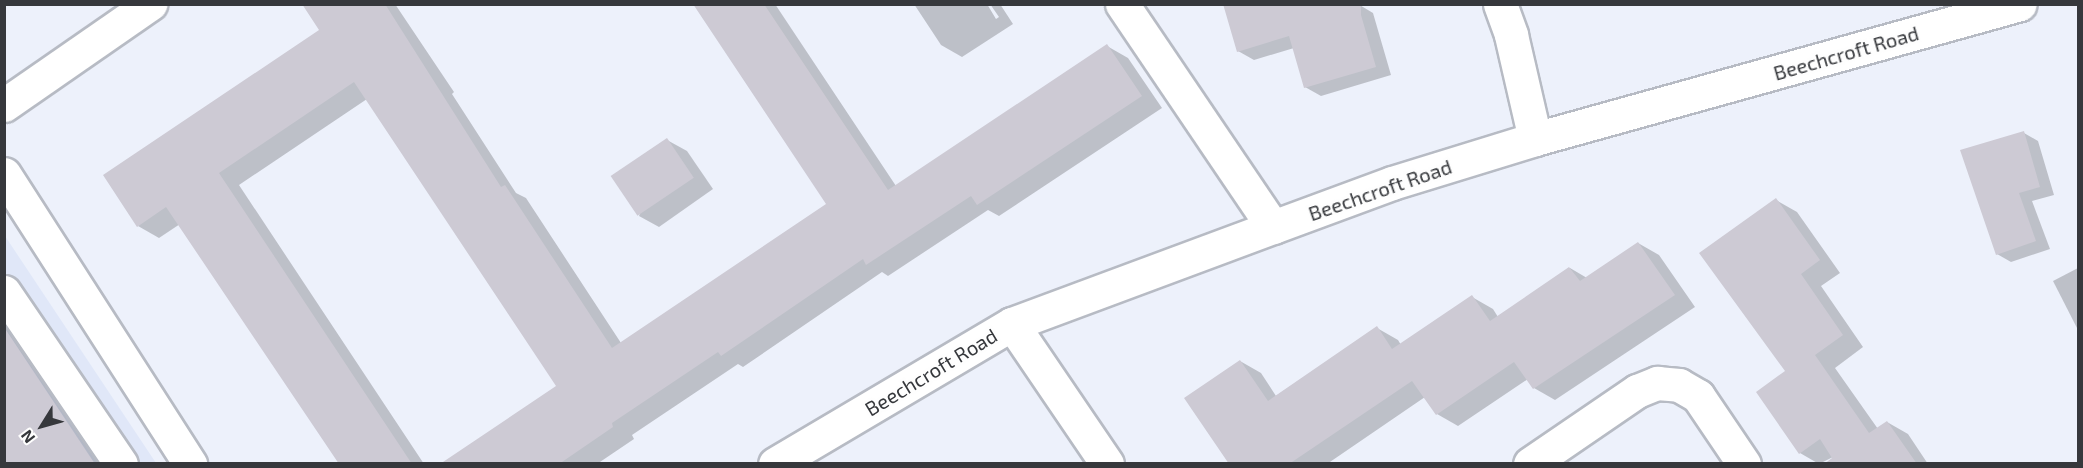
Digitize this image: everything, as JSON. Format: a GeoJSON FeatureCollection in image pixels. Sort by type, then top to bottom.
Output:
{"type":"FeatureCollection","features":[{"type":"Feature","properties":{"kind":"street"},"geometry":{"type":"LineString","coordinates":[[4,105],[150,4]]}},
{"type":"Feature","properties":{"kind":"street"},"geometry":{"type":"LineString","coordinates":[[1122,4],[1273,227]]}},
{"type":"Feature","properties":{"kind":"street"},"geometry":{"type":"LineString","coordinates":[[1500,4],[1511,35],[1535,139]]}},
{"type":"Feature","properties":{"kind":"street","name":"Beechcroft Road"},"geometry":{"type":"LineString","coordinates":[[775,464],[1012,324],[1392,183],[1535,139],[2020,4]]}},
{"type":"Feature","properties":{"kind":"street"},"geometry":{"type":"LineString","coordinates":[[4,174],[190,464]]}},
{"type":"Feature","properties":{"kind":"street"},"geometry":{"type":"LineString","coordinates":[[4,292],[121,464]]}},
{"type":"Feature","properties":{"kind":"street"},"geometry":{"type":"LineString","coordinates":[[1012,324],[1107,464]]}},
{"type":"Feature","properties":{"kind":"street"},"geometry":{"type":"LineString","coordinates":[[1530,464],[1637,391],[1657,383],[1679,385],[1698,396],[1744,464]]}},
{"type":"Feature","properties":{"kind":"shaded area"},"geometry":{"type":"Polygon","coordinates":[[[5,236],[156,463],[5,463],[5,236]]]}},
{"type":"Feature","properties":{"kind":"building"},"geometry":{"type":"Polygon","coordinates":[[[302,4],[385,4],[501,187],[505,185],[612,348],[826,204],[693,4],[764,4],[888,190],[1107,44],[1142,96],[977,205],[971,196],[866,265],[863,259],[721,356],[718,352],[612,423],[613,427],[559,464],[440,464],[556,386],[354,82],[219,173],[412,464],[339,464],[166,207],[137,227],[103,175],[319,30],[302,4]]]}},
{"type":"Feature","properties":{"kind":"building"},"geometry":{"type":"Polygon","coordinates":[[[1223,4],[1361,4],[1361,15],[1376,67],[1304,88],[1289,36],[1237,52],[1223,4]]]}},
{"type":"Feature","properties":{"kind":"building"},"geometry":{"type":"Polygon","coordinates":[[[2024,131],[2040,187],[2019,193],[2036,241],[1996,255],[1960,150],[2024,131]]]}},
{"type":"Feature","properties":{"kind":"building"},"geometry":{"type":"Polygon","coordinates":[[[667,138],[694,178],[637,216],[611,176],[667,138]]]}},
{"type":"Feature","properties":{"kind":"building"},"geometry":{"type":"Polygon","coordinates":[[[1776,198],[1820,260],[1801,274],[1843,335],[1815,355],[1869,433],[1887,421],[1917,464],[1824,464],[1832,458],[1820,439],[1799,454],[1756,392],[1785,371],[1699,253],[1776,198]]]}},
{"type":"Feature","properties":{"kind":"building"},"geometry":{"type":"Polygon","coordinates":[[[1638,242],[1675,295],[1533,389],[1514,362],[1436,415],[1412,381],[1289,464],[1229,464],[1184,398],[1240,360],[1268,401],[1377,326],[1392,349],[1472,295],[1490,321],[1569,267],[1580,281],[1638,242]]]}},
{"type":"Feature","properties":{"kind":"building"},"geometry":{"type":"Polygon","coordinates":[[[4,327],[95,464],[4,464],[4,327]]]}}]}
